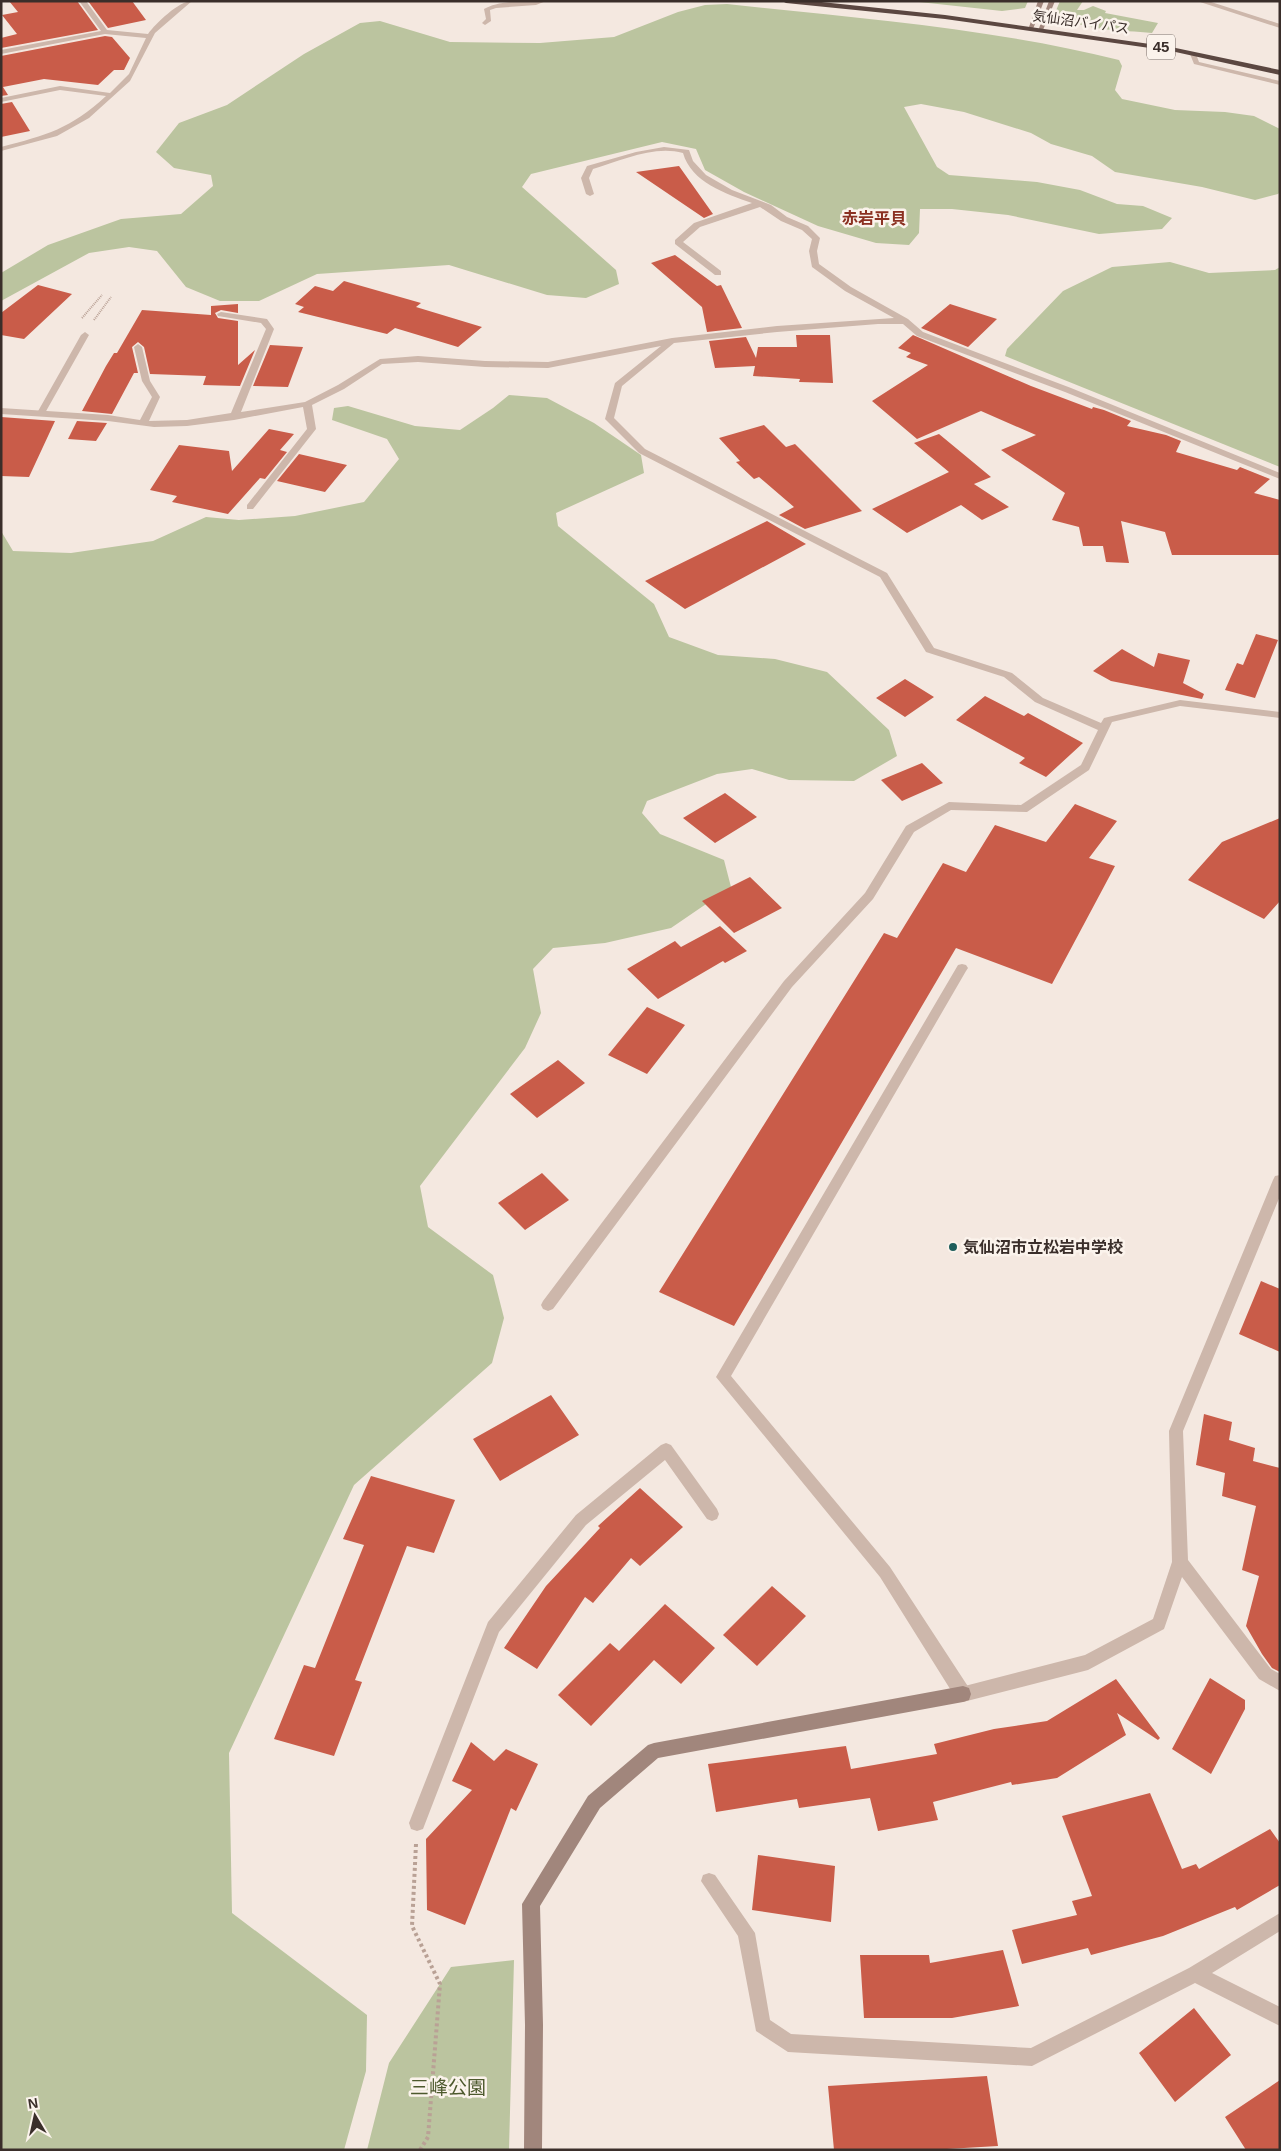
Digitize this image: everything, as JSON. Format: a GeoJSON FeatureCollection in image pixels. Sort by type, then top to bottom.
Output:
{"type":"FeatureCollection","features":[{"type":"Feature","properties":{"kind":"highway","name":"気仙沼バイパス"},"geometry":{"type":"LineString","coordinates":[[786,1],[946,16],[1193,54],[1280,73]]}},
{"type":"Feature","properties":{"kind":"street"},"geometry":{"type":"LineString","coordinates":[[82,1],[105,32]]}},
{"type":"Feature","properties":{"kind":"street"},"geometry":{"type":"LineString","coordinates":[[1,149],[71,128],[111,96],[134,72],[144,46],[154,30],[189,1]]}},
{"type":"Feature","properties":{"kind":"street"},"geometry":{"type":"LineString","coordinates":[[485,23],[489,20],[486,9],[492,5],[510,1],[544,1]]}},
{"type":"Feature","properties":{"kind":"street"},"geometry":{"type":"LineString","coordinates":[[1030,29],[1041,1]]}},
{"type":"Feature","properties":{"kind":"street"},"geometry":{"type":"LineString","coordinates":[[1040,30],[1052,1]]}},
{"type":"Feature","properties":{"kind":"street"},"geometry":{"type":"LineString","coordinates":[[1200,1],[1280,26]]}},
{"type":"Feature","properties":{"kind":"street"},"geometry":{"type":"LineString","coordinates":[[1,44],[4,51],[105,32],[151,36]]}},
{"type":"Feature","properties":{"kind":"street"},"geometry":{"type":"LineString","coordinates":[[1193,54],[1196,63],[1280,84]]}},
{"type":"Feature","properties":{"kind":"street"},"geometry":{"type":"LineString","coordinates":[[1,100],[60,88],[111,96]]}},
{"type":"Feature","properties":{"kind":"street"},"geometry":{"type":"LineString","coordinates":[[590,194],[585,178],[590,168],[656,150],[676,148],[686,152],[690,162],[703,178],[729,192],[768,207],[784,219],[805,228],[816,238],[813,251],[815,264],[848,289],[905,322],[920,334],[1068,390],[1280,476]]}},
{"type":"Feature","properties":{"kind":"street"},"geometry":{"type":"LineString","coordinates":[[718,273],[699,256],[678,242],[697,225],[750,206],[761,204]]}},
{"type":"Feature","properties":{"kind":"street"},"geometry":{"type":"LineString","coordinates":[[221,314],[264,321],[270,329],[234,417]]}},
{"type":"Feature","properties":{"kind":"street"},"geometry":{"type":"LineString","coordinates":[[1,411],[143,423],[187,423],[308,404],[341,387],[380,362],[418,359],[485,364],[548,365],[672,341],[778,329],[878,321],[905,322]]}},
{"type":"Feature","properties":{"kind":"street"},"geometry":{"type":"LineString","coordinates":[[41,413],[85,335]]}},
{"type":"Feature","properties":{"kind":"street"},"geometry":{"type":"LineString","coordinates":[[672,341],[618,385],[609,419],[642,451],[884,575],[930,650],[1008,676],[1039,700],[1104,728]]}},
{"type":"Feature","properties":{"kind":"street"},"geometry":{"type":"LineString","coordinates":[[138,347],[146,380],[156,397],[143,423]]}},
{"type":"Feature","properties":{"kind":"street"},"geometry":{"type":"LineString","coordinates":[[250,507],[312,429],[308,404]]}},
{"type":"Feature","properties":{"kind":"street"},"geometry":{"type":"LineString","coordinates":[[548,1305],[788,984],[869,896],[910,829],[949,806],[1023,809],[1085,768],[1108,720],[1180,703],[1280,715]]}},
{"type":"Feature","properties":{"kind":"street"},"geometry":{"type":"LineString","coordinates":[[962,968],[723,1377],[884,1572],[963,1694]]}},
{"type":"Feature","properties":{"kind":"street"},"geometry":{"type":"LineString","coordinates":[[533,2150],[534,2025],[531,1904],[594,1802],[654,1751],[963,1694],[1088,1662],[1159,1624],[1180,1562],[1176,1431],[1280,1180]]}},
{"type":"Feature","properties":{"kind":"street"},"geometry":{"type":"LineString","coordinates":[[418,1823],[493,1627],[581,1520],[666,1450],[712,1514]]}},
{"type":"Feature","properties":{"kind":"street"},"geometry":{"type":"LineString","coordinates":[[1180,1562],[1266,1674],[1280,1683]]}},
{"type":"Feature","properties":{"kind":"street"},"geometry":{"type":"LineString","coordinates":[[709,1881],[746,1933],[762,2025],[788,2042],[1032,2057],[1195,1974],[1280,1921]]}},
{"type":"Feature","properties":{"kind":"street"},"geometry":{"type":"LineString","coordinates":[[1195,1974],[1280,2017]]}},
{"type":"Feature","properties":{"kind":"path"},"geometry":{"type":"LineString","coordinates":[[76,321],[82,319],[102,295]]}},
{"type":"Feature","properties":{"kind":"path"},"geometry":{"type":"LineString","coordinates":[[93,326],[93,319],[111,297]]}},
{"type":"Feature","properties":{"kind":"path"},"geometry":{"type":"LineString","coordinates":[[418,1823],[412,1926],[440,1984],[428,2137],[420,2150]]}},
{"type":"Feature","properties":{"kind":"green space"},"geometry":{"type":"Polygon","coordinates":[[[910,1],[1028,1],[1025,8],[1002,11],[910,1]]]}},
{"type":"Feature","properties":{"kind":"green space"},"geometry":{"type":"Polygon","coordinates":[[[1060,1],[1083,1],[1077,10],[1084,10],[1093,6],[1106,11],[1105,13],[1158,23],[1152,33],[1088,26],[1065,19],[1055,13],[1060,1]]]}},
{"type":"Feature","properties":{"kind":"green space"},"geometry":{"type":"Polygon","coordinates":[[[727,4],[874,19],[973,32],[1071,49],[1119,60],[1122,66],[1115,90],[1122,99],[1175,110],[1225,112],[1254,116],[1280,129],[1280,192],[1255,200],[1202,187],[1115,172],[1092,156],[1051,144],[1031,133],[964,112],[921,104],[904,107],[937,167],[949,175],[1037,182],[1080,190],[1117,204],[1143,206],[1172,218],[1162,229],[1099,234],[1008,215],[952,209],[920,209],[919,233],[909,245],[876,243],[818,226],[744,192],[705,170],[696,149],[662,142],[531,174],[522,187],[616,270],[619,284],[586,298],[547,295],[449,265],[317,274],[259,301],[220,301],[186,287],[157,251],[129,247],[89,253],[1,301],[1,273],[48,245],[121,219],[181,214],[213,186],[211,175],[174,168],[156,152],[179,123],[227,105],[304,54],[360,23],[380,21],[450,42],[540,43],[614,37],[678,12],[705,5],[727,4]]]}},
{"type":"Feature","properties":{"kind":"green space"},"geometry":{"type":"Polygon","coordinates":[[[1170,262],[1209,273],[1275,270],[1280,267],[1280,467],[1005,356],[1007,349],[1063,291],[1112,267],[1170,262]]]}},
{"type":"Feature","properties":{"kind":"green space"},"geometry":{"type":"Polygon","coordinates":[[[509,395],[547,398],[594,423],[641,455],[644,473],[556,513],[558,526],[654,604],[669,637],[718,655],[775,659],[827,672],[889,730],[897,756],[854,781],[789,780],[752,769],[717,774],[647,801],[642,813],[660,834],[724,860],[731,887],[671,928],[605,943],[553,948],[533,969],[541,1013],[525,1048],[420,1186],[428,1227],[493,1275],[504,1318],[492,1363],[354,1485],[229,1753],[232,1913],[367,2015],[366,2071],[344,2150],[1,2150],[1,531],[13,551],[71,553],[153,541],[206,517],[239,520],[295,516],[364,502],[399,459],[387,439],[332,420],[334,408],[348,406],[415,426],[460,430],[509,395]]]}},
{"type":"Feature","properties":{"kind":"green space","name":"三峰公園"},"geometry":{"type":"Polygon","coordinates":[[[514,1960],[509,2150],[367,2150],[389,2063],[451,1967],[514,1960]]]}},
{"type":"Feature","properties":{"kind":"building"},"geometry":{"type":"Polygon","coordinates":[[[9,1],[77,1],[98,30],[1,48],[1,38],[17,34],[2,15],[18,12],[9,1]]]}},
{"type":"Feature","properties":{"kind":"building"},"geometry":{"type":"Polygon","coordinates":[[[88,1],[132,1],[146,20],[108,28],[88,1]]]}},
{"type":"Feature","properties":{"kind":"building"},"geometry":{"type":"Polygon","coordinates":[[[105,36],[112,37],[130,58],[124,70],[114,70],[98,85],[44,79],[3,87],[8,95],[1,96],[1,56],[105,36]]]}},
{"type":"Feature","properties":{"kind":"building"},"geometry":{"type":"Polygon","coordinates":[[[12,102],[30,131],[1,137],[1,104],[12,102]]]}},
{"type":"Feature","properties":{"kind":"building"},"geometry":{"type":"Polygon","coordinates":[[[679,166],[713,214],[704,218],[636,172],[679,166]]]}},
{"type":"Feature","properties":{"kind":"building"},"geometry":{"type":"Polygon","coordinates":[[[675,255],[717,286],[721,285],[742,328],[707,332],[702,307],[651,263],[675,255]]]}},
{"type":"Feature","properties":{"kind":"building"},"geometry":{"type":"Polygon","coordinates":[[[344,281],[421,303],[416,307],[482,327],[458,347],[395,328],[387,334],[298,312],[304,307],[295,304],[315,286],[333,291],[344,281]]]}},
{"type":"Feature","properties":{"kind":"building"},"geometry":{"type":"Polygon","coordinates":[[[38,285],[72,294],[24,339],[1,335],[1,313],[38,285]]]}},
{"type":"Feature","properties":{"kind":"building"},"geometry":{"type":"Polygon","coordinates":[[[238,304],[238,313],[221,310],[215,313],[218,318],[238,321],[238,365],[255,350],[240,386],[203,385],[206,376],[150,374],[144,347],[138,342],[132,347],[138,373],[134,373],[112,414],[82,411],[106,366],[114,353],[117,353],[142,310],[211,315],[211,306],[238,304]]]}},
{"type":"Feature","properties":{"kind":"building"},"geometry":{"type":"Polygon","coordinates":[[[950,304],[997,319],[968,347],[921,328],[950,304]]]}},
{"type":"Feature","properties":{"kind":"building"},"geometry":{"type":"Polygon","coordinates":[[[796,335],[830,335],[833,383],[799,382],[800,379],[753,376],[755,366],[715,368],[709,341],[746,337],[756,358],[758,347],[797,347],[796,335]]]}},
{"type":"Feature","properties":{"kind":"building"},"geometry":{"type":"Polygon","coordinates":[[[913,335],[1031,386],[1092,409],[1093,407],[1104,410],[1131,421],[1127,426],[1166,435],[1181,441],[1176,452],[1237,470],[1240,467],[1270,479],[1254,493],[1280,500],[1280,555],[1172,555],[1165,532],[1121,521],[1129,563],[1106,562],[1103,546],[1083,546],[1079,527],[1052,520],[1065,493],[1001,450],[1036,435],[981,411],[917,439],[872,401],[928,365],[906,357],[911,353],[898,348],[913,335]]]}},
{"type":"Feature","properties":{"kind":"building"},"geometry":{"type":"Polygon","coordinates":[[[270,345],[303,347],[288,387],[253,386],[270,345]]]}},
{"type":"Feature","properties":{"kind":"building"},"geometry":{"type":"Polygon","coordinates":[[[1,417],[55,421],[29,477],[1,476],[1,417]]]}},
{"type":"Feature","properties":{"kind":"building"},"geometry":{"type":"Polygon","coordinates":[[[77,421],[107,423],[96,441],[68,439],[77,421]]]}},
{"type":"Feature","properties":{"kind":"building"},"geometry":{"type":"Polygon","coordinates":[[[764,425],[786,447],[795,444],[862,511],[805,529],[779,515],[794,507],[759,477],[754,479],[736,462],[740,461],[719,438],[764,425]]]}},
{"type":"Feature","properties":{"kind":"building"},"geometry":{"type":"Polygon","coordinates":[[[269,429],[294,434],[280,450],[287,452],[265,479],[260,478],[228,514],[172,502],[177,496],[150,490],[179,445],[229,451],[232,471],[269,429]]]}},
{"type":"Feature","properties":{"kind":"building"},"geometry":{"type":"Polygon","coordinates":[[[939,434],[991,477],[974,484],[1009,507],[982,520],[961,505],[907,533],[872,509],[949,472],[914,443],[939,434]]]}},
{"type":"Feature","properties":{"kind":"building"},"geometry":{"type":"Polygon","coordinates":[[[299,454],[347,465],[325,492],[277,481],[299,454]]]}},
{"type":"Feature","properties":{"kind":"building"},"geometry":{"type":"Polygon","coordinates":[[[767,521],[806,544],[685,609],[645,581],[767,521]]]}},
{"type":"Feature","properties":{"kind":"building"},"geometry":{"type":"Polygon","coordinates":[[[1256,634],[1278,640],[1255,698],[1225,690],[1237,663],[1243,665],[1256,634]]]}},
{"type":"Feature","properties":{"kind":"building"},"geometry":{"type":"Polygon","coordinates":[[[1122,649],[1154,667],[1158,653],[1190,660],[1183,683],[1204,694],[1202,699],[1111,681],[1093,671],[1122,649]]]}},
{"type":"Feature","properties":{"kind":"building"},"geometry":{"type":"Polygon","coordinates":[[[905,679],[934,697],[905,717],[876,698],[905,679]]]}},
{"type":"Feature","properties":{"kind":"building"},"geometry":{"type":"Polygon","coordinates":[[[985,696],[1024,716],[1028,713],[1083,743],[1046,777],[1019,763],[1025,758],[956,720],[985,696]]]}},
{"type":"Feature","properties":{"kind":"building"},"geometry":{"type":"Polygon","coordinates":[[[922,763],[943,783],[902,801],[881,780],[922,763]]]}},
{"type":"Feature","properties":{"kind":"building"},"geometry":{"type":"Polygon","coordinates":[[[725,793],[757,817],[715,843],[683,818],[725,793]]]}},
{"type":"Feature","properties":{"kind":"building"},"geometry":{"type":"Polygon","coordinates":[[[1075,804],[1117,821],[1089,858],[1115,866],[1052,984],[956,948],[734,1326],[659,1292],[884,933],[897,938],[943,863],[966,872],[995,825],[1046,842],[1075,804]]]}},
{"type":"Feature","properties":{"kind":"building"},"geometry":{"type":"Polygon","coordinates":[[[1280,818],[1280,901],[1264,919],[1188,880],[1222,842],[1280,818]]]}},
{"type":"Feature","properties":{"kind":"building"},"geometry":{"type":"Polygon","coordinates":[[[750,877],[782,908],[734,933],[702,901],[750,877]]]}},
{"type":"Feature","properties":{"kind":"building"},"geometry":{"type":"Polygon","coordinates":[[[720,926],[747,951],[725,963],[723,961],[658,999],[627,969],[675,941],[681,947],[720,926]]]}},
{"type":"Feature","properties":{"kind":"building"},"geometry":{"type":"Polygon","coordinates":[[[647,1007],[685,1025],[647,1074],[608,1055],[647,1007]]]}},
{"type":"Feature","properties":{"kind":"building"},"geometry":{"type":"Polygon","coordinates":[[[558,1060],[585,1083],[537,1118],[510,1094],[558,1060]]]}},
{"type":"Feature","properties":{"kind":"building"},"geometry":{"type":"Polygon","coordinates":[[[542,1173],[569,1200],[525,1230],[498,1203],[542,1173]]]}},
{"type":"Feature","properties":{"kind":"building"},"geometry":{"type":"Polygon","coordinates":[[[1261,1281],[1280,1289],[1280,1352],[1239,1334],[1261,1281]]]}},
{"type":"Feature","properties":{"kind":"building"},"geometry":{"type":"Polygon","coordinates":[[[551,1395],[579,1435],[500,1481],[473,1439],[551,1395]]]}},
{"type":"Feature","properties":{"kind":"building"},"geometry":{"type":"Polygon","coordinates":[[[1204,1414],[1232,1422],[1229,1440],[1255,1448],[1253,1461],[1280,1468],[1280,1672],[1272,1668],[1246,1626],[1259,1576],[1242,1570],[1256,1506],[1222,1496],[1225,1473],[1196,1465],[1204,1414]]]}},
{"type":"Feature","properties":{"kind":"building"},"geometry":{"type":"Polygon","coordinates":[[[371,1476],[455,1500],[434,1553],[407,1546],[355,1680],[362,1682],[334,1756],[274,1739],[304,1665],[315,1668],[364,1545],[343,1539],[371,1476]]]}},
{"type":"Feature","properties":{"kind":"building"},"geometry":{"type":"Polygon","coordinates":[[[640,1488],[683,1527],[640,1566],[631,1558],[593,1603],[585,1597],[537,1669],[504,1648],[546,1586],[600,1528],[598,1526],[640,1488]]]}},
{"type":"Feature","properties":{"kind":"building"},"geometry":{"type":"Polygon","coordinates":[[[772,1586],[806,1616],[757,1666],[723,1635],[772,1586]]]}},
{"type":"Feature","properties":{"kind":"building"},"geometry":{"type":"Polygon","coordinates":[[[665,1604],[715,1648],[681,1684],[654,1660],[591,1726],[558,1695],[610,1643],[619,1651],[665,1604]]]}},
{"type":"Feature","properties":{"kind":"building"},"geometry":{"type":"Polygon","coordinates":[[[1210,1678],[1245,1700],[1245,1709],[1211,1774],[1172,1749],[1210,1678]]]}},
{"type":"Feature","properties":{"kind":"building"},"geometry":{"type":"Polygon","coordinates":[[[1116,1679],[1160,1738],[1158,1740],[1117,1713],[1126,1735],[1057,1778],[1012,1785],[1011,1782],[933,1802],[938,1820],[878,1831],[870,1798],[799,1808],[797,1799],[716,1812],[708,1764],[846,1746],[851,1769],[937,1754],[934,1744],[994,1729],[1047,1721],[1116,1679]]]}},
{"type":"Feature","properties":{"kind":"building"},"geometry":{"type":"Polygon","coordinates":[[[471,1742],[494,1761],[506,1749],[538,1764],[516,1811],[511,1808],[465,1925],[427,1910],[426,1839],[472,1790],[452,1781],[471,1742]]]}},
{"type":"Feature","properties":{"kind":"building"},"geometry":{"type":"Polygon","coordinates":[[[1150,1793],[1182,1869],[1196,1864],[1199,1869],[1270,1829],[1280,1843],[1280,1885],[1237,1910],[1235,1907],[1163,1936],[1091,1955],[1088,1948],[1022,1964],[1012,1930],[1077,1915],[1072,1901],[1092,1896],[1062,1816],[1150,1793]]]}},
{"type":"Feature","properties":{"kind":"building"},"geometry":{"type":"Polygon","coordinates":[[[758,1855],[835,1866],[831,1922],[752,1910],[758,1855]]]}},
{"type":"Feature","properties":{"kind":"building"},"geometry":{"type":"Polygon","coordinates":[[[1003,1950],[1019,2006],[952,2018],[864,2018],[860,1955],[929,1955],[930,1963],[1003,1950]]]}},
{"type":"Feature","properties":{"kind":"building"},"geometry":{"type":"Polygon","coordinates":[[[1194,2008],[1231,2055],[1175,2102],[1139,2053],[1194,2008]]]}},
{"type":"Feature","properties":{"kind":"building"},"geometry":{"type":"Polygon","coordinates":[[[987,2076],[998,2146],[930,2150],[834,2150],[828,2086],[987,2076]]]}},
{"type":"Feature","properties":{"kind":"building"},"geometry":{"type":"Polygon","coordinates":[[[1280,2080],[1280,2150],[1246,2150],[1225,2117],[1280,2080]]]}},
{"type":"Feature","properties":{"kind":"place","name":"気仙沼市立松岩中学校"},"geometry":{"type":"Point","coordinates":[953,1247]}},
{"type":"Feature","properties":{"kind":"district","name":"赤岩平貝"},"geometry":{"type":"Point","coordinates":[874,218]}}]}
